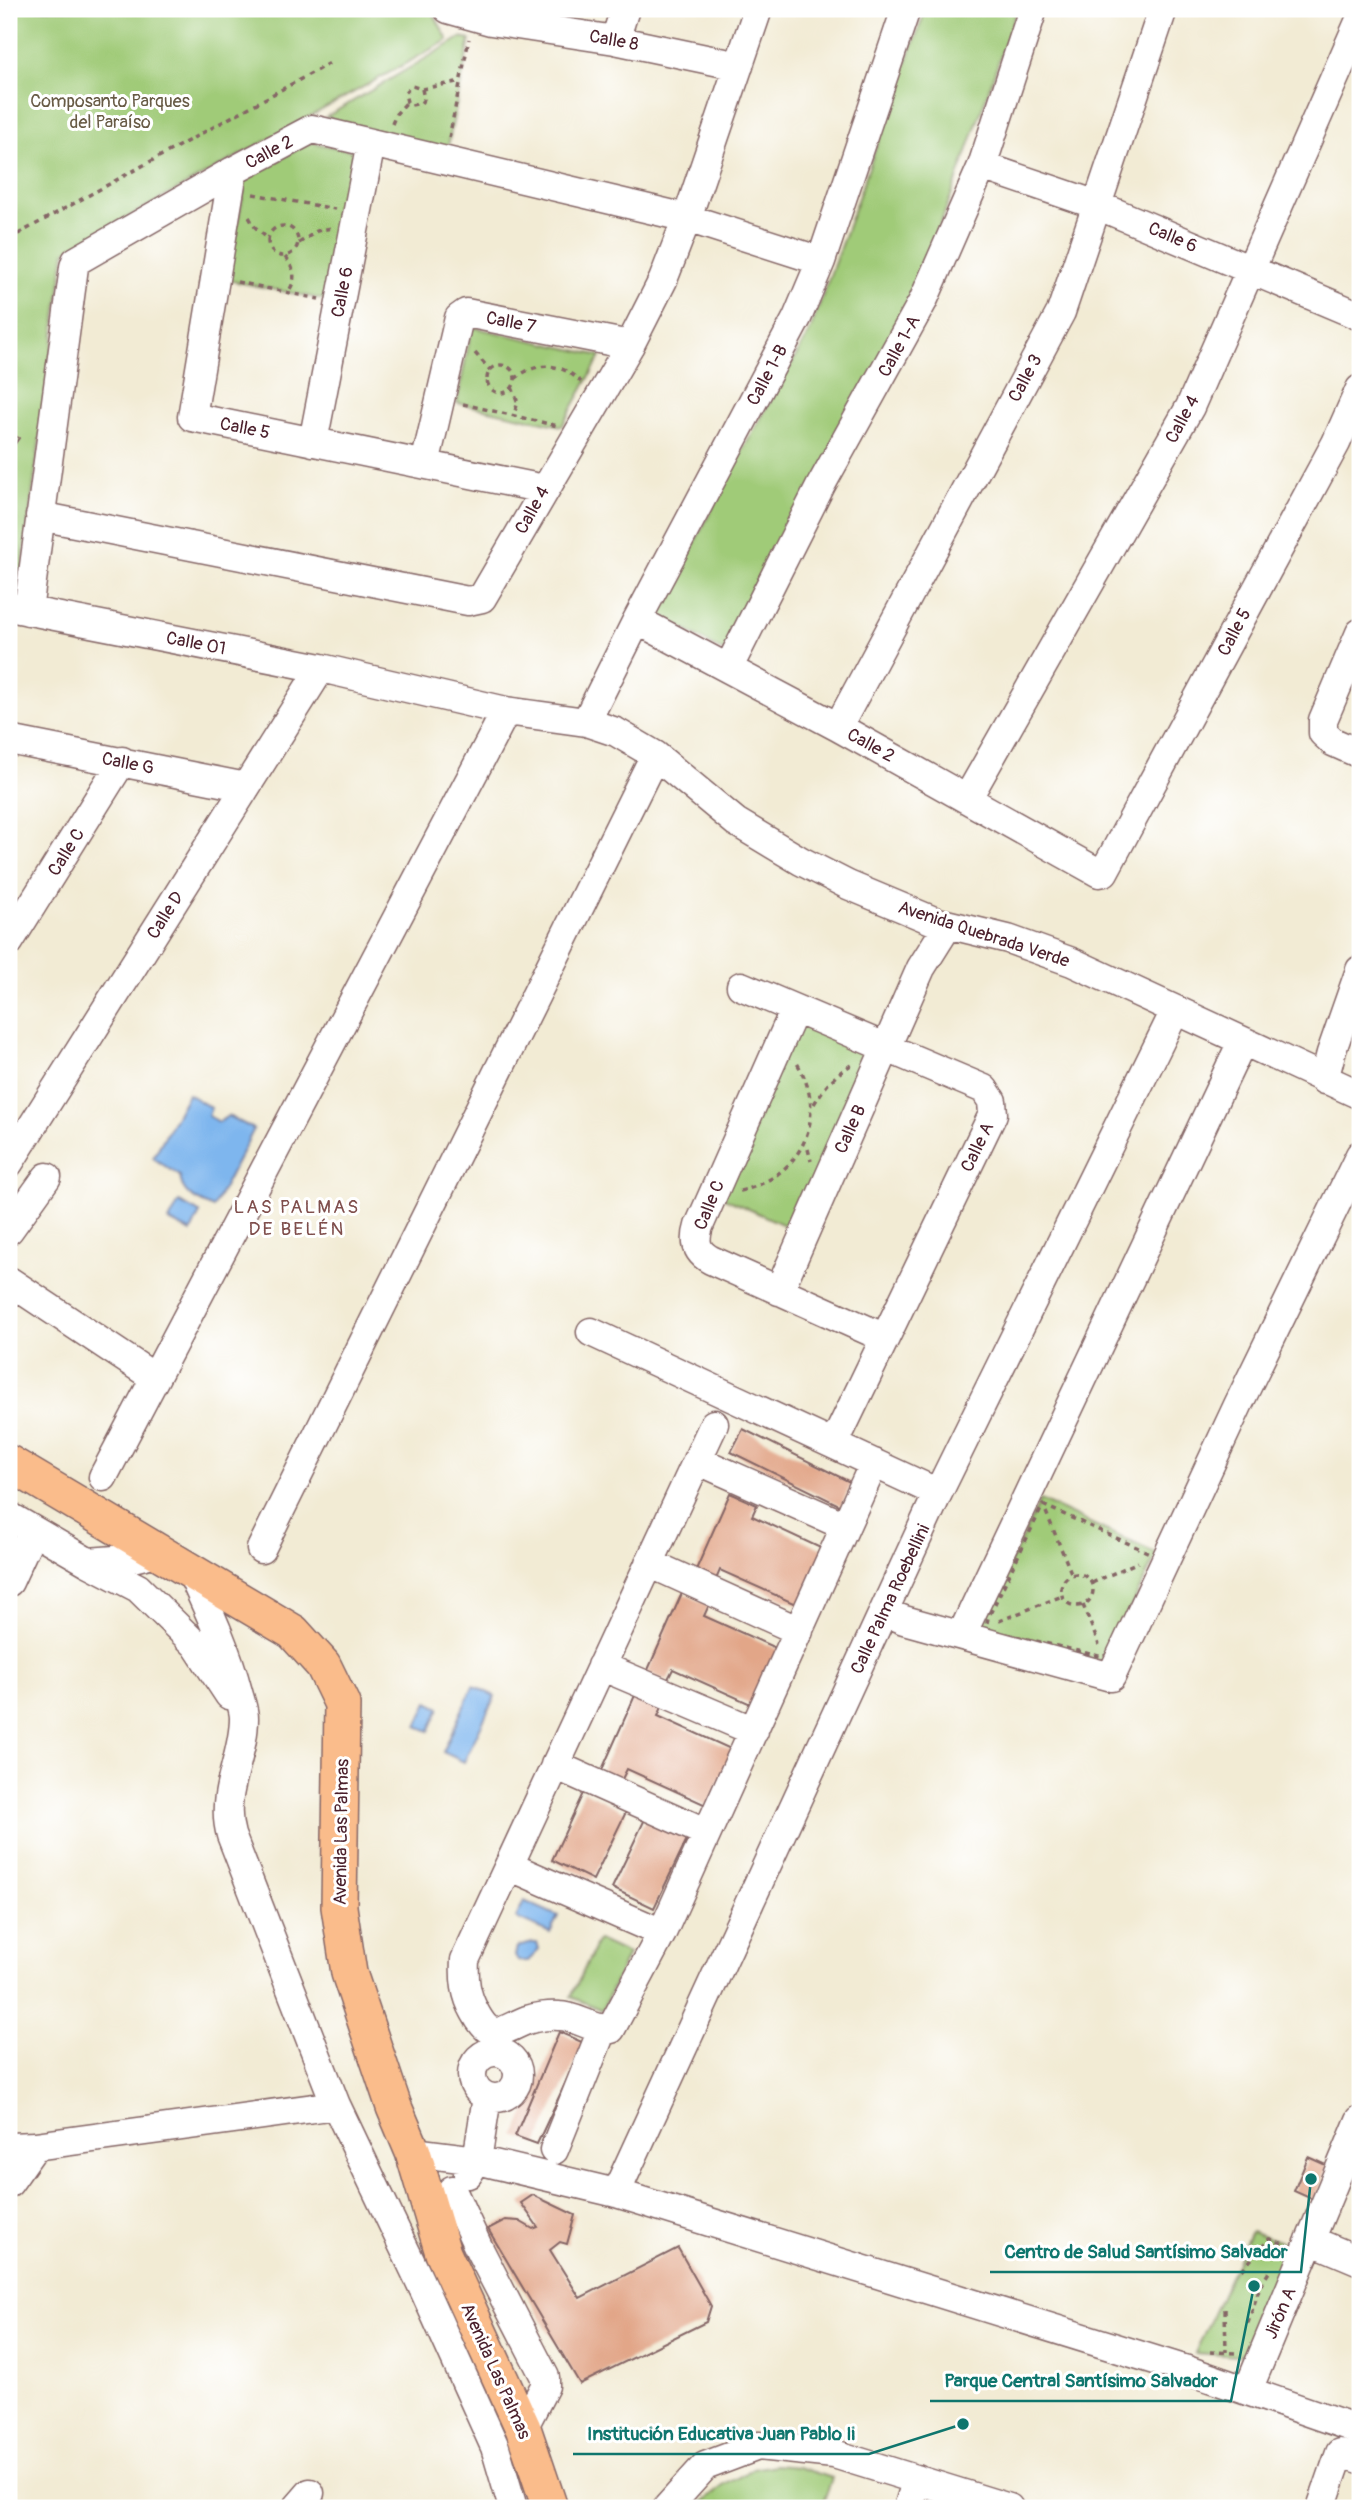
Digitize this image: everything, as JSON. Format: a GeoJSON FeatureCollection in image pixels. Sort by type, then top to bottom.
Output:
{"type":"FeatureCollection","features":[{"type":"Feature","properties":{"kind":"main road","name":"Avenida Las Palmas"},"geometry":{"type":"LineString","coordinates":[[9,1463],[293,1632],[323,1665],[342,1704],[339,1907],[349,1973],[394,2107],[413,2152],[442,2204],[443,2253],[523,2428],[550,2508]]}},
{"type":"Feature","properties":{"kind":"street"},"geometry":{"type":"LineString","coordinates":[[615,40],[625,9]]}},
{"type":"Feature","properties":{"kind":"street","name":"Calle 4"},"geometry":{"type":"LineString","coordinates":[[40,516],[468,601],[482,598],[630,345],[663,280],[687,218],[758,9]]}},
{"type":"Feature","properties":{"kind":"street","name":"Calle 1-B"},"geometry":{"type":"LineString","coordinates":[[586,722],[797,318],[821,261],[906,9]]}},
{"type":"Feature","properties":{"kind":"street","name":"Calle 1-A"},"geometry":{"type":"LineString","coordinates":[[729,667],[821,485],[923,302],[982,166],[1034,9]]}},
{"type":"Feature","properties":{"kind":"street","name":"Calle 3"},"geometry":{"type":"LineString","coordinates":[[838,727],[1061,312],[1163,9]]}},
{"type":"Feature","properties":{"kind":"street","name":"Calle 8"},"geometry":{"type":"LineString","coordinates":[[477,14],[738,66]]}},
{"type":"Feature","properties":{"kind":"street","name":"Calle 4"},"geometry":{"type":"LineString","coordinates":[[967,799],[1190,407],[1360,20]]}},
{"type":"Feature","properties":{"kind":"street","name":"Calle 2"},"geometry":{"type":"LineString","coordinates":[[18,609],[40,516],[76,261],[240,182],[312,129],[380,138],[687,218],[821,261]]}},
{"type":"Feature","properties":{"kind":"street","name":"Calle 6"},"geometry":{"type":"LineString","coordinates":[[313,442],[340,303],[380,138]]}},
{"type":"Feature","properties":{"kind":"street","name":"Calle 6"},"geometry":{"type":"LineString","coordinates":[[982,166],[1097,205],[1360,316]]}},
{"type":"Feature","properties":{"kind":"street","name":"Calle 5"},"geometry":{"type":"LineString","coordinates":[[240,182],[215,277],[192,417],[544,489]]}},
{"type":"Feature","properties":{"kind":"street","name":"Calle 7"},"geometry":{"type":"LineString","coordinates":[[425,464],[459,318],[466,313],[630,345]]}},
{"type":"Feature","properties":{"kind":"street","name":"Calle 5"},"geometry":{"type":"LineString","coordinates":[[1104,873],[1336,443],[1360,389]]}},
{"type":"Feature","properties":{"kind":"street","name":"Calle 01"},"geometry":{"type":"LineString","coordinates":[[18,609],[384,680]]}},
{"type":"Feature","properties":{"kind":"street","name":"Calle 2"},"geometry":{"type":"LineString","coordinates":[[637,620],[729,667],[1099,873],[1104,873]]}},
{"type":"Feature","properties":{"kind":"street"},"geometry":{"type":"LineString","coordinates":[[1360,633],[1322,720],[1323,733],[1333,742],[1360,754]]}},
{"type":"Feature","properties":{"kind":"street","name":"Calle D"},"geometry":{"type":"LineString","coordinates":[[9,1163],[321,668]]}},
{"type":"Feature","properties":{"kind":"street","name":"Avenida Quebrada Verde"},"geometry":{"type":"LineString","coordinates":[[384,680],[506,711],[586,722],[616,732],[655,755],[736,821],[801,861],[848,885],[941,923],[1008,939],[1072,962],[1360,1095]]}},
{"type":"Feature","properties":{"kind":"street"},"geometry":{"type":"LineString","coordinates":[[103,1477],[506,711]]}},
{"type":"Feature","properties":{"kind":"street","name":"Calle G"},"geometry":{"type":"LineString","coordinates":[[9,740],[246,787]]}},
{"type":"Feature","properties":{"kind":"street"},"geometry":{"type":"LineString","coordinates":[[261,1549],[655,755]]}},
{"type":"Feature","properties":{"kind":"street","name":"Calle C"},"geometry":{"type":"LineString","coordinates":[[11,932],[122,761]]}},
{"type":"Feature","properties":{"kind":"street","name":"Calle B"},"geometry":{"type":"LineString","coordinates":[[779,1291],[874,1053],[921,968],[941,923]]}},
{"type":"Feature","properties":{"kind":"street"},"geometry":{"type":"LineString","coordinates":[[1324,1080],[1360,970]]}},
{"type":"Feature","properties":{"kind":"street","name":"Calle A"},"geometry":{"type":"LineString","coordinates":[[740,986],[795,1009],[874,1053],[984,1088],[994,1108],[834,1444]]}},
{"type":"Feature","properties":{"kind":"street","name":"Calle C"},"geometry":{"type":"LineString","coordinates":[[795,1009],[699,1226],[696,1242],[702,1255],[711,1260],[885,1338]]}},
{"type":"Feature","properties":{"kind":"street","name":"Calle Palma Roebellini"},"geometry":{"type":"LineString","coordinates":[[616,2193],[938,1493],[1175,1011]]}},
{"type":"Feature","properties":{"kind":"street"},"geometry":{"type":"LineString","coordinates":[[975,1630],[1242,1042]]}},
{"type":"Feature","properties":{"kind":"street"},"geometry":{"type":"LineString","coordinates":[[884,1612],[904,1620],[975,1630],[1107,1667],[1360,1155]]}},
{"type":"Feature","properties":{"kind":"street"},"geometry":{"type":"LineString","coordinates":[[9,1230],[47,1177]]}},
{"type":"Feature","properties":{"kind":"street"},"geometry":{"type":"LineString","coordinates":[[9,1281],[155,1378]]}},
{"type":"Feature","properties":{"kind":"street"},"geometry":{"type":"LineString","coordinates":[[591,1332],[938,1493]]}},
{"type":"Feature","properties":{"kind":"street"},"geometry":{"type":"LineString","coordinates":[[399,2238],[442,2204],[470,2172],[477,2160],[487,2097],[500,2098],[516,2086],[517,2066],[482,2026],[469,2001],[464,1980],[466,1960],[714,1424]]}},
{"type":"Feature","properties":{"kind":"street"},"geometry":{"type":"LineString","coordinates":[[697,1460],[845,1526]]}},
{"type":"Feature","properties":{"kind":"street"},"geometry":{"type":"LineString","coordinates":[[497,2042],[529,2019],[561,2015],[603,2030],[611,2029],[662,1933],[874,1463]]}},
{"type":"Feature","properties":{"kind":"street"},"geometry":{"type":"LineString","coordinates":[[9,1516],[138,1588],[196,1645],[244,1717]]}},
{"type":"Feature","properties":{"kind":"street"},"geometry":{"type":"LineString","coordinates":[[9,1581],[33,1530]]}},
{"type":"Feature","properties":{"kind":"street"},"geometry":{"type":"LineString","coordinates":[[88,1562],[129,1559],[157,1552]]}},
{"type":"Feature","properties":{"kind":"street"},"geometry":{"type":"LineString","coordinates":[[649,1563],[799,1631]]}},
{"type":"Feature","properties":{"kind":"street"},"geometry":{"type":"LineString","coordinates":[[191,1572],[223,1642],[244,1717],[228,1794],[227,1821],[336,2105],[495,2446],[513,2508]]}},
{"type":"Feature","properties":{"kind":"street"},"geometry":{"type":"LineString","coordinates":[[601,1666],[754,1731]]}},
{"type":"Feature","properties":{"kind":"street"},"geometry":{"type":"LineString","coordinates":[[555,1765],[707,1833]]}},
{"type":"Feature","properties":{"kind":"street"},"geometry":{"type":"LineString","coordinates":[[509,1866],[662,1933]]}},
{"type":"Feature","properties":{"kind":"street"},"geometry":{"type":"LineString","coordinates":[[554,2150],[603,2030]]}},
{"type":"Feature","properties":{"kind":"street"},"geometry":{"type":"LineString","coordinates":[[9,2183],[22,2146],[336,2105]]}},
{"type":"Feature","properties":{"kind":"street","name":"Jirón A"},"geometry":{"type":"LineString","coordinates":[[1248,2390],[1360,2120]]}},
{"type":"Feature","properties":{"kind":"street"},"geometry":{"type":"LineString","coordinates":[[413,2152],[477,2160],[616,2193],[1248,2390],[1360,2430]]}},
{"type":"Feature","properties":{"kind":"street"},"geometry":{"type":"LineString","coordinates":[[1308,2246],[1360,2260]]}},
{"type":"Feature","properties":{"kind":"street"},"geometry":{"type":"LineString","coordinates":[[667,2508],[705,2466],[758,2446],[834,2454],[1009,2508]]}},
{"type":"Feature","properties":{"kind":"street"},"geometry":{"type":"LineString","coordinates":[[1321,2508],[1340,2453],[1360,2459]]}},
{"type":"Feature","properties":{"kind":"street"},"geometry":{"type":"LineString","coordinates":[[908,2508],[917,2479]]}},
{"type":"Feature","properties":{"kind":"path"},"geometry":{"type":"LineString","coordinates":[[447,150],[477,14]]}},
{"type":"Feature","properties":{"kind":"path"},"geometry":{"type":"LineString","coordinates":[[9,239],[330,64]]}},
{"type":"Feature","properties":{"kind":"path"},"geometry":{"type":"LineString","coordinates":[[422,89],[424,99],[421,103],[411,105],[407,102],[405,93],[412,86],[422,89],[461,81]]}},
{"type":"Feature","properties":{"kind":"path"},"geometry":{"type":"LineString","coordinates":[[380,138],[407,102]]}},
{"type":"Feature","properties":{"kind":"path"},"geometry":{"type":"LineString","coordinates":[[240,182],[339,209],[337,219]]}},
{"type":"Feature","properties":{"kind":"path"},"geometry":{"type":"LineString","coordinates":[[247,212],[254,227],[268,239],[272,252],[290,262],[295,276],[289,292]]}},
{"type":"Feature","properties":{"kind":"path"},"geometry":{"type":"LineString","coordinates":[[268,239],[275,228],[282,226],[295,230],[299,243],[297,250],[285,257]]}},
{"type":"Feature","properties":{"kind":"path"},"geometry":{"type":"LineString","coordinates":[[299,243],[317,231],[335,228]]}},
{"type":"Feature","properties":{"kind":"path"},"geometry":{"type":"LineString","coordinates":[[215,277],[340,303]]}},
{"type":"Feature","properties":{"kind":"path"},"geometry":{"type":"LineString","coordinates":[[473,350],[490,370],[488,382],[495,391],[507,391],[515,379],[532,368],[553,366],[572,373],[585,388]]}},
{"type":"Feature","properties":{"kind":"path"},"geometry":{"type":"LineString","coordinates":[[490,370],[501,365],[507,366],[512,370],[515,379]]}},
{"type":"Feature","properties":{"kind":"path"},"geometry":{"type":"LineString","coordinates":[[512,387],[518,403],[513,416]]}},
{"type":"Feature","properties":{"kind":"path"},"geometry":{"type":"LineString","coordinates":[[440,399],[578,431]]}},
{"type":"Feature","properties":{"kind":"path"},"geometry":{"type":"LineString","coordinates":[[814,1104],[837,1073],[874,1053]]}},
{"type":"Feature","properties":{"kind":"path"},"geometry":{"type":"LineString","coordinates":[[731,1194],[771,1180],[788,1168],[800,1152],[812,1113],[805,1078],[791,1057]]}},
{"type":"Feature","properties":{"kind":"path"},"geometry":{"type":"LineString","coordinates":[[1035,1501],[1160,1557]]}},
{"type":"Feature","properties":{"kind":"path"},"geometry":{"type":"LineString","coordinates":[[1035,1501],[1072,1575]]}},
{"type":"Feature","properties":{"kind":"path"},"geometry":{"type":"LineString","coordinates":[[975,1630],[988,1618],[1035,1501]]}},
{"type":"Feature","properties":{"kind":"path"},"geometry":{"type":"LineString","coordinates":[[1092,1583],[1160,1557]]}},
{"type":"Feature","properties":{"kind":"path"},"geometry":{"type":"LineString","coordinates":[[1107,1667],[1108,1653],[1160,1557]]}},
{"type":"Feature","properties":{"kind":"path"},"geometry":{"type":"LineString","coordinates":[[1072,1575],[1084,1575],[1092,1583],[1091,1600],[1083,1605],[1070,1605],[1062,1596],[1062,1583],[1072,1575]]}},
{"type":"Feature","properties":{"kind":"path"},"geometry":{"type":"LineString","coordinates":[[975,1630],[1062,1596]]}},
{"type":"Feature","properties":{"kind":"path"},"geometry":{"type":"LineString","coordinates":[[1083,1605],[1107,1667]]}},
{"type":"Feature","properties":{"kind":"path"},"geometry":{"type":"LineString","coordinates":[[975,1630],[990,1630],[1107,1667]]}},
{"type":"Feature","properties":{"kind":"path"},"geometry":{"type":"LineString","coordinates":[[1242,2270],[1269,2239],[1308,2246]]}},
{"type":"Feature","properties":{"kind":"path"},"geometry":{"type":"LineString","coordinates":[[1225,2309],[1226,2352]]}},
{"type":"Feature","properties":{"kind":"green space","name":"Composanto Parques del Paraíso"},"geometry":{"type":"Polygon","coordinates":[[[9,9],[431,9],[448,40],[65,252],[20,585],[9,582],[9,9]]]}},
{"type":"Feature","properties":{"kind":"green space"},"geometry":{"type":"Polygon","coordinates":[[[926,9],[1017,9],[908,309],[724,652],[658,614],[740,455],[810,331],[926,9]]]}},
{"type":"Feature","properties":{"kind":"green space"},"geometry":{"type":"Polygon","coordinates":[[[462,37],[470,40],[447,151],[326,117],[462,37]]]}},
{"type":"Feature","properties":{"kind":"green space"},"geometry":{"type":"Polygon","coordinates":[[[309,142],[354,151],[326,300],[227,280],[246,180],[309,142]]]}},
{"type":"Feature","properties":{"kind":"green space"},"geometry":{"type":"Polygon","coordinates":[[[472,327],[601,356],[562,426],[457,403],[472,327]]]}},
{"type":"Feature","properties":{"kind":"green space"},"geometry":{"type":"Polygon","coordinates":[[[798,1020],[873,1053],[795,1230],[720,1196],[798,1020]]]}},
{"type":"Feature","properties":{"kind":"green space"},"geometry":{"type":"Polygon","coordinates":[[[1040,1500],[1157,1554],[1105,1660],[1100,1661],[984,1629],[982,1622],[1040,1500]]]}},
{"type":"Feature","properties":{"kind":"green space"},"geometry":{"type":"Polygon","coordinates":[[[598,1940],[628,1954],[602,2010],[571,1997],[598,1940]]]}},
{"type":"Feature","properties":{"kind":"green space"},"geometry":{"type":"Polygon","coordinates":[[[1251,2231],[1298,2248],[1251,2350],[1240,2356],[1195,2353],[1251,2231]]]}},
{"type":"Feature","properties":{"kind":"green space"},"geometry":{"type":"Polygon","coordinates":[[[775,2465],[798,2467],[832,2478],[821,2508],[695,2508],[723,2486],[753,2469],[775,2465]]]}},
{"type":"Feature","properties":{"kind":"water"},"geometry":{"type":"Polygon","coordinates":[[[188,1094],[211,1108],[208,1116],[219,1122],[228,1116],[254,1129],[213,1208],[187,1193],[180,1176],[153,1158],[188,1094]]]}},
{"type":"Feature","properties":{"kind":"water"},"geometry":{"type":"Polygon","coordinates":[[[179,1202],[200,1213],[191,1232],[169,1221],[179,1202]]]}},
{"type":"Feature","properties":{"kind":"water"},"geometry":{"type":"Polygon","coordinates":[[[473,1686],[495,1696],[464,1762],[443,1752],[473,1686]]]}},
{"type":"Feature","properties":{"kind":"water"},"geometry":{"type":"Polygon","coordinates":[[[428,1702],[440,1708],[429,1731],[417,1726],[428,1702]]]}},
{"type":"Feature","properties":{"kind":"water"},"geometry":{"type":"Polygon","coordinates":[[[524,1901],[558,1916],[550,1933],[516,1918],[524,1901]]]}},
{"type":"Feature","properties":{"kind":"water"},"geometry":{"type":"Polygon","coordinates":[[[537,1943],[539,1950],[528,1961],[518,1961],[515,1956],[517,1947],[537,1943]]]}},
{"type":"Feature","properties":{"kind":"building"},"geometry":{"type":"Polygon","coordinates":[[[9,433],[19,438],[9,452],[9,433]]]}},
{"type":"Feature","properties":{"kind":"building"},"geometry":{"type":"Polygon","coordinates":[[[743,1429],[852,1483],[841,1506],[731,1452],[743,1429]]]}},
{"type":"Feature","properties":{"kind":"building"},"geometry":{"type":"Polygon","coordinates":[[[730,1493],[757,1505],[752,1516],[827,1551],[802,1607],[720,1570],[715,1582],[695,1572],[730,1493]]]}},
{"type":"Feature","properties":{"kind":"building"},"geometry":{"type":"Polygon","coordinates":[[[682,1593],[709,1605],[704,1616],[780,1650],[755,1706],[673,1669],[667,1681],[647,1672],[682,1593]]]}},
{"type":"Feature","properties":{"kind":"building"},"geometry":{"type":"Polygon","coordinates":[[[636,1693],[663,1705],[658,1716],[733,1750],[708,1806],[627,1769],[621,1781],[601,1772],[636,1693]]]}},
{"type":"Feature","properties":{"kind":"building"},"geometry":{"type":"Polygon","coordinates":[[[584,1791],[626,1812],[593,1880],[552,1860],[584,1791]]]}},
{"type":"Feature","properties":{"kind":"building"},"geometry":{"type":"Polygon","coordinates":[[[645,1819],[687,1839],[654,1908],[612,1888],[645,1819]]]}},
{"type":"Feature","properties":{"kind":"building"},"geometry":{"type":"Polygon","coordinates":[[[559,2032],[584,2043],[537,2144],[515,2136],[559,2032]]]}},
{"type":"Feature","properties":{"kind":"building"},"geometry":{"type":"Polygon","coordinates":[[[1308,2157],[1328,2166],[1314,2200],[1294,2191],[1308,2157]]]}},
{"type":"Feature","properties":{"kind":"building"},"geometry":{"type":"Polygon","coordinates":[[[533,2195],[575,2215],[567,2244],[560,2242],[550,2250],[580,2298],[678,2248],[711,2306],[706,2322],[580,2384],[488,2229],[505,2220],[519,2221],[533,2229],[538,2227],[521,2203],[533,2195]]]}},
{"type":"Feature","properties":{"kind":"place","name":"Centro de Salud Santísimo Salvador"},"geometry":{"type":"Point","coordinates":[1311,2179]}},
{"type":"Feature","properties":{"kind":"place","name":"Parque Central Santísimo Salvador"},"geometry":{"type":"Point","coordinates":[1254,2286]}},
{"type":"Feature","properties":{"kind":"place","name":"Institución Educativa Juan Pablo Ii"},"geometry":{"type":"Point","coordinates":[963,2424]}},
{"type":"Feature","properties":{"kind":"district","name":"LAS PALMAS DE BELÉN"},"geometry":{"type":"Point","coordinates":[297,1217]}}]}
